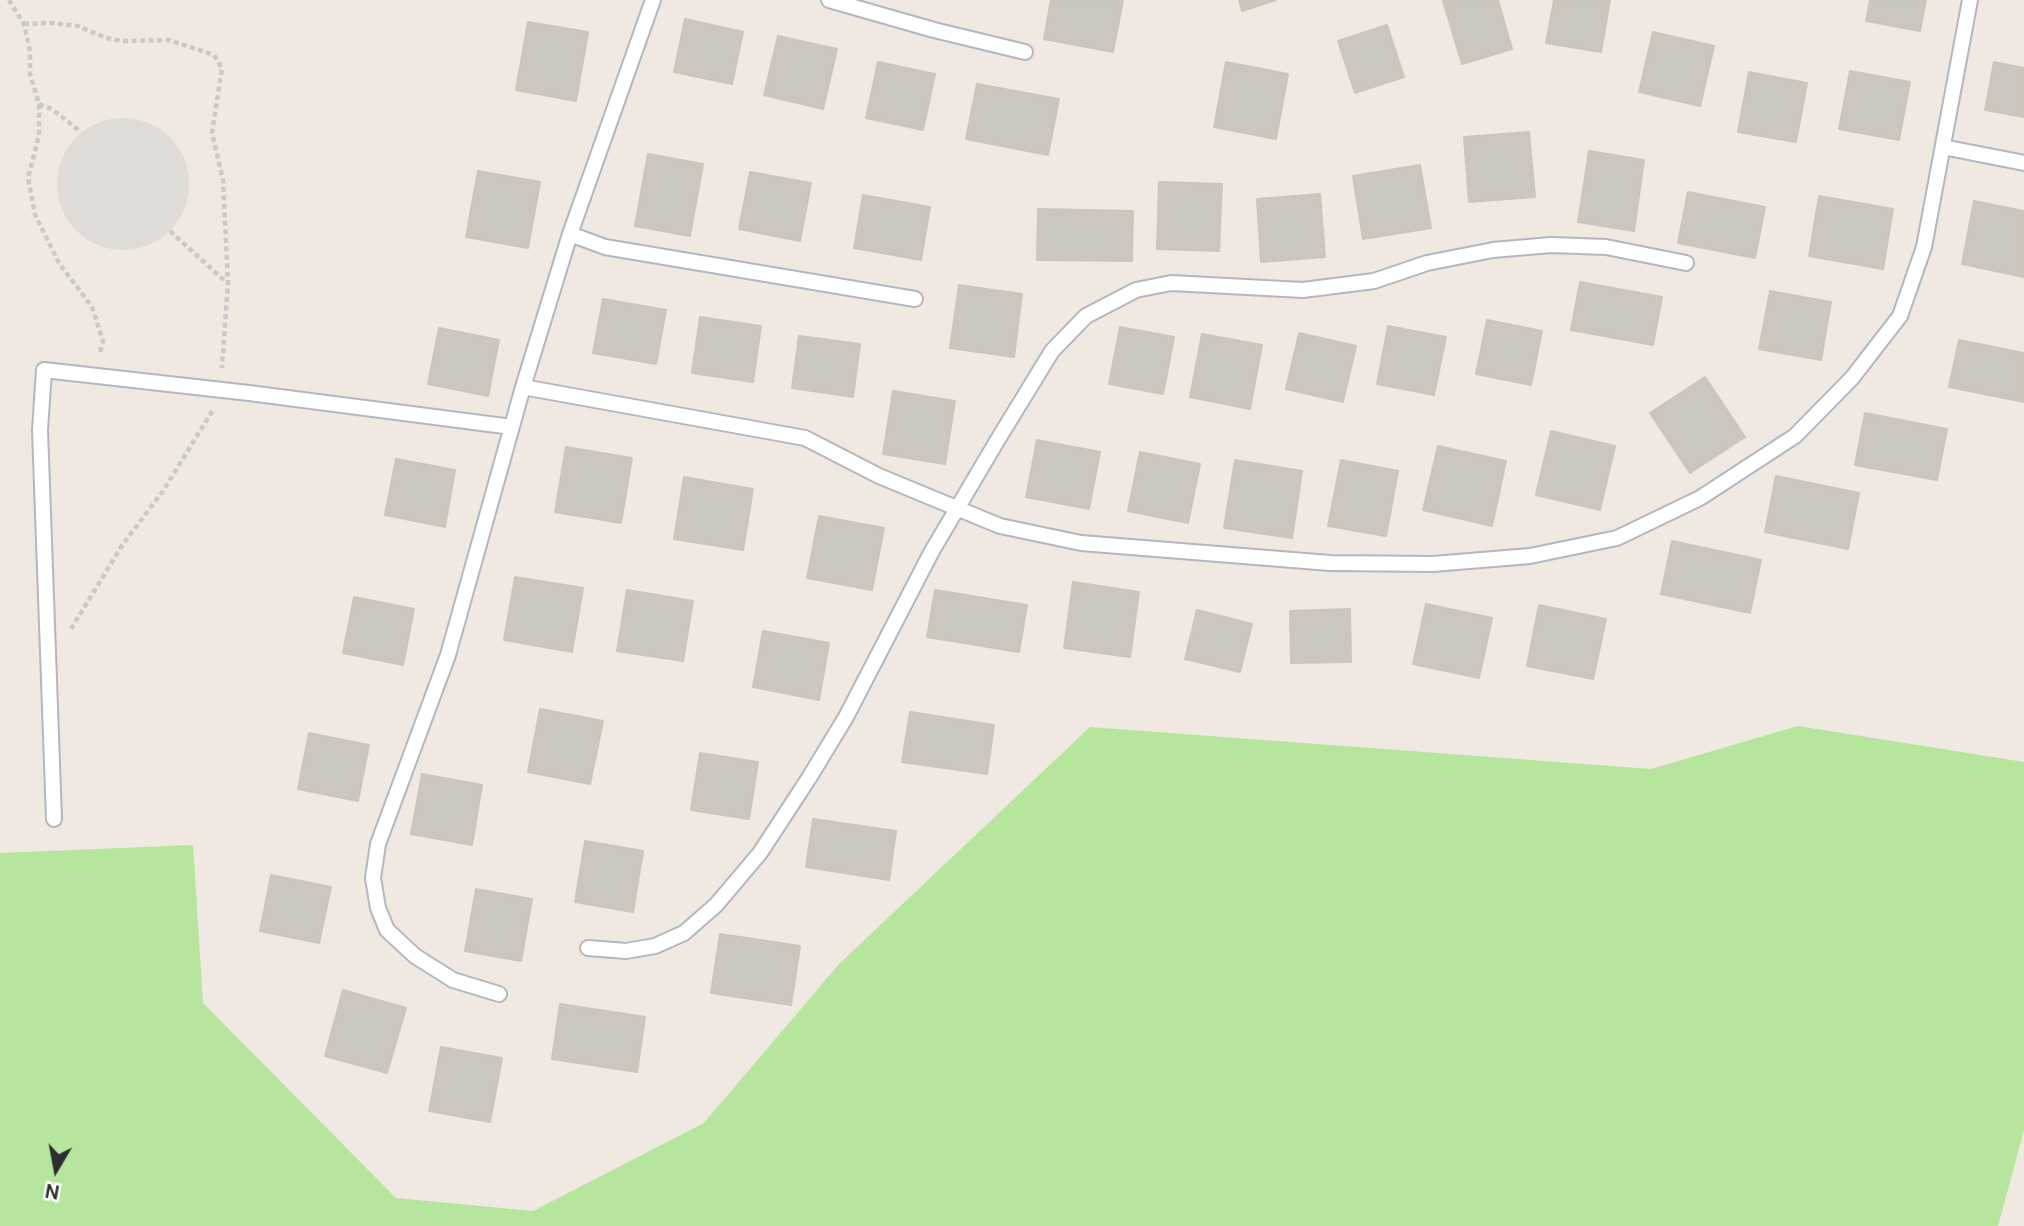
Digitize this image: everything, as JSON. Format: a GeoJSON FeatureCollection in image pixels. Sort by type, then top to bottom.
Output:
{"type":"FeatureCollection","features":[{"type":"Feature","properties":{"kind":"lane"},"geometry":{"type":"LineString","coordinates":[[499,995],[453,981],[415,956],[387,930],[378,908],[373,878],[378,844],[448,655],[523,387],[570,234],[653,0]]}},
{"type":"Feature","properties":{"kind":"lane"},"geometry":{"type":"LineString","coordinates":[[829,0],[1025,52]]}},
{"type":"Feature","properties":{"kind":"lane"},"geometry":{"type":"LineString","coordinates":[[523,387],[805,438],[879,476],[1000,526],[1081,542],[1330,562],[1433,564],[1530,556],[1617,538],[1700,498],[1795,436],[1852,378],[1900,316],[1924,247],[1970,0]]}},
{"type":"Feature","properties":{"kind":"lane"},"geometry":{"type":"LineString","coordinates":[[1942,147],[2024,163]]}},
{"type":"Feature","properties":{"kind":"lane"},"geometry":{"type":"LineString","coordinates":[[570,234],[604,247],[915,299]]}},
{"type":"Feature","properties":{"kind":"lane"},"geometry":{"type":"LineString","coordinates":[[588,948],[626,951],[655,946],[684,933],[716,905],[760,853],[846,717],[932,551],[1052,351],[1086,316],[1136,289],[1171,283],[1303,290],[1374,281],[1427,263],[1493,250],[1550,245],[1606,247],[1686,263]]}},
{"type":"Feature","properties":{"kind":"lane"},"geometry":{"type":"LineString","coordinates":[[54,819],[40,430],[44,370],[512,427]]}},
{"type":"Feature","properties":{"kind":"path"},"geometry":{"type":"LineString","coordinates":[[9,0],[24,24],[30,51],[30,74],[39,104],[39,135],[28,178],[35,215],[59,263],[92,307],[103,341],[96,376]]}},
{"type":"Feature","properties":{"kind":"path"},"geometry":{"type":"LineString","coordinates":[[24,24],[78,26],[106,38],[123,41],[169,40],[214,55],[222,68],[212,133],[223,180],[228,283],[221,390],[211,416],[163,491],[123,544],[49,666]]}},
{"type":"Feature","properties":{"kind":"path"},"geometry":{"type":"LineString","coordinates":[[39,104],[52,109],[81,132]]}},
{"type":"Feature","properties":{"kind":"path"},"geometry":{"type":"LineString","coordinates":[[170,231],[228,283]]}},
{"type":"Feature","properties":{"kind":"green space"},"geometry":{"type":"Polygon","coordinates":[[[1798,726],[2024,762],[2024,1130],[1998,1226],[0,1226],[0,853],[193,845],[203,1003],[396,1198],[533,1211],[704,1123],[839,964],[1090,727],[1651,769],[1798,726]]]}},
{"type":"Feature","properties":{"kind":"shaded area"},"geometry":{"type":"Polygon","coordinates":[[[123,118],[148,123],[170,137],[184,159],[189,184],[184,209],[170,231],[148,245],[123,250],[98,245],[76,231],[62,209],[57,184],[62,159],[76,137],[98,123],[123,118]]]}},
{"type":"Feature","properties":{"kind":"building"},"geometry":{"type":"Polygon","coordinates":[[[1051,0],[1123,0],[1113,52],[1044,39],[1051,0]]]}},
{"type":"Feature","properties":{"kind":"building"},"geometry":{"type":"Polygon","coordinates":[[[1239,0],[1276,0],[1242,11],[1239,0]]]}},
{"type":"Feature","properties":{"kind":"building"},"geometry":{"type":"Polygon","coordinates":[[[1498,0],[1512,49],[1462,64],[1443,1],[1498,0]]]}},
{"type":"Feature","properties":{"kind":"building"},"geometry":{"type":"Polygon","coordinates":[[[1554,0],[1610,0],[1601,52],[1546,43],[1554,0]]]}},
{"type":"Feature","properties":{"kind":"building"},"geometry":{"type":"Polygon","coordinates":[[[1870,0],[1926,0],[1920,31],[1866,21],[1870,0]]]}},
{"type":"Feature","properties":{"kind":"building"},"geometry":{"type":"Polygon","coordinates":[[[685,19],[743,32],[732,84],[674,72],[685,19]]]}},
{"type":"Feature","properties":{"kind":"building"},"geometry":{"type":"Polygon","coordinates":[[[528,22],[588,32],[576,101],[516,90],[528,22]]]}},
{"type":"Feature","properties":{"kind":"building"},"geometry":{"type":"Polygon","coordinates":[[[1387,25],[1404,77],[1355,93],[1338,41],[1387,25]]]}},
{"type":"Feature","properties":{"kind":"building"},"geometry":{"type":"Polygon","coordinates":[[[1653,32],[1714,46],[1700,106],[1639,92],[1653,32]]]}},
{"type":"Feature","properties":{"kind":"building"},"geometry":{"type":"Polygon","coordinates":[[[778,36],[837,49],[823,109],[764,95],[778,36]]]}},
{"type":"Feature","properties":{"kind":"building"},"geometry":{"type":"Polygon","coordinates":[[[878,62],[935,74],[923,130],[866,118],[878,62]]]}},
{"type":"Feature","properties":{"kind":"building"},"geometry":{"type":"Polygon","coordinates":[[[1226,62],[1288,74],[1276,139],[1214,127],[1226,62]]]}},
{"type":"Feature","properties":{"kind":"building"},"geometry":{"type":"Polygon","coordinates":[[[1994,62],[2024,68],[2024,117],[1985,110],[1994,62]]]}},
{"type":"Feature","properties":{"kind":"building"},"geometry":{"type":"Polygon","coordinates":[[[1850,71],[1910,82],[1899,140],[1839,129],[1850,71]]]}},
{"type":"Feature","properties":{"kind":"building"},"geometry":{"type":"Polygon","coordinates":[[[1749,72],[1807,83],[1796,142],[1738,132],[1749,72]]]}},
{"type":"Feature","properties":{"kind":"building"},"geometry":{"type":"Polygon","coordinates":[[[977,84],[1059,99],[1048,155],[966,139],[977,84]]]}},
{"type":"Feature","properties":{"kind":"building"},"geometry":{"type":"Polygon","coordinates":[[[1529,132],[1535,197],[1469,202],[1464,137],[1529,132]]]}},
{"type":"Feature","properties":{"kind":"building"},"geometry":{"type":"Polygon","coordinates":[[[1589,151],[1644,160],[1634,231],[1578,222],[1589,151]]]}},
{"type":"Feature","properties":{"kind":"building"},"geometry":{"type":"Polygon","coordinates":[[[648,154],[703,164],[690,236],[635,226],[648,154]]]}},
{"type":"Feature","properties":{"kind":"building"},"geometry":{"type":"Polygon","coordinates":[[[1420,165],[1431,228],[1363,239],[1353,176],[1420,165]]]}},
{"type":"Feature","properties":{"kind":"building"},"geometry":{"type":"Polygon","coordinates":[[[478,171],[540,182],[528,248],[466,237],[478,171]]]}},
{"type":"Feature","properties":{"kind":"building"},"geometry":{"type":"Polygon","coordinates":[[[750,172],[811,183],[800,241],[739,229],[750,172]]]}},
{"type":"Feature","properties":{"kind":"building"},"geometry":{"type":"Polygon","coordinates":[[[1159,182],[1222,184],[1219,251],[1157,249],[1159,182]]]}},
{"type":"Feature","properties":{"kind":"building"},"geometry":{"type":"Polygon","coordinates":[[[1688,192],[1765,207],[1755,258],[1678,243],[1688,192]]]}},
{"type":"Feature","properties":{"kind":"building"},"geometry":{"type":"Polygon","coordinates":[[[1320,194],[1325,257],[1261,262],[1257,199],[1320,194]]]}},
{"type":"Feature","properties":{"kind":"building"},"geometry":{"type":"Polygon","coordinates":[[[863,195],[930,207],[921,260],[854,248],[863,195]]]}},
{"type":"Feature","properties":{"kind":"building"},"geometry":{"type":"Polygon","coordinates":[[[1819,196],[1893,209],[1883,269],[1809,256],[1819,196]]]}},
{"type":"Feature","properties":{"kind":"building"},"geometry":{"type":"Polygon","coordinates":[[[1974,201],[2024,211],[2024,277],[1962,264],[1974,201]]]}},
{"type":"Feature","properties":{"kind":"building"},"geometry":{"type":"Polygon","coordinates":[[[1038,209],[1133,211],[1132,261],[1037,260],[1038,209]]]}},
{"type":"Feature","properties":{"kind":"building"},"geometry":{"type":"Polygon","coordinates":[[[1580,282],[1662,297],[1653,345],[1571,330],[1580,282]]]}},
{"type":"Feature","properties":{"kind":"building"},"geometry":{"type":"Polygon","coordinates":[[[959,285],[1022,294],[1014,357],[950,348],[959,285]]]}},
{"type":"Feature","properties":{"kind":"building"},"geometry":{"type":"Polygon","coordinates":[[[1770,291],[1831,302],[1821,360],[1759,349],[1770,291]]]}},
{"type":"Feature","properties":{"kind":"building"},"geometry":{"type":"Polygon","coordinates":[[[603,299],[666,310],[656,364],[593,353],[603,299]]]}},
{"type":"Feature","properties":{"kind":"building"},"geometry":{"type":"Polygon","coordinates":[[[700,317],[761,326],[753,382],[692,373],[700,317]]]}},
{"type":"Feature","properties":{"kind":"building"},"geometry":{"type":"Polygon","coordinates":[[[1487,320],[1542,331],[1531,385],[1476,374],[1487,320]]]}},
{"type":"Feature","properties":{"kind":"building"},"geometry":{"type":"Polygon","coordinates":[[[1388,326],[1446,337],[1434,395],[1377,384],[1388,326]]]}},
{"type":"Feature","properties":{"kind":"building"},"geometry":{"type":"Polygon","coordinates":[[[1120,327],[1174,337],[1163,394],[1109,384],[1120,327]]]}},
{"type":"Feature","properties":{"kind":"building"},"geometry":{"type":"Polygon","coordinates":[[[439,328],[499,340],[488,396],[428,384],[439,328]]]}},
{"type":"Feature","properties":{"kind":"building"},"geometry":{"type":"Polygon","coordinates":[[[1299,333],[1356,346],[1343,402],[1286,389],[1299,333]]]}},
{"type":"Feature","properties":{"kind":"building"},"geometry":{"type":"Polygon","coordinates":[[[1202,334],[1262,345],[1250,409],[1190,397],[1202,334]]]}},
{"type":"Feature","properties":{"kind":"building"},"geometry":{"type":"Polygon","coordinates":[[[799,336],[860,344],[853,397],[792,388],[799,336]]]}},
{"type":"Feature","properties":{"kind":"building"},"geometry":{"type":"Polygon","coordinates":[[[1959,340],[2024,353],[2024,402],[1949,387],[1959,340]]]}},
{"type":"Feature","properties":{"kind":"building"},"geometry":{"type":"Polygon","coordinates":[[[1705,377],[1745,437],[1690,473],[1650,413],[1705,377]]]}},
{"type":"Feature","properties":{"kind":"building"},"geometry":{"type":"Polygon","coordinates":[[[893,391],[955,401],[945,464],[883,454],[893,391]]]}},
{"type":"Feature","properties":{"kind":"building"},"geometry":{"type":"Polygon","coordinates":[[[1865,413],[1947,429],[1937,480],[1855,465],[1865,413]]]}},
{"type":"Feature","properties":{"kind":"building"},"geometry":{"type":"Polygon","coordinates":[[[1551,431],[1615,446],[1600,510],[1536,495],[1551,431]]]}},
{"type":"Feature","properties":{"kind":"building"},"geometry":{"type":"Polygon","coordinates":[[[1037,440],[1100,452],[1089,509],[1026,497],[1037,440]]]}},
{"type":"Feature","properties":{"kind":"building"},"geometry":{"type":"Polygon","coordinates":[[[1438,446],[1506,461],[1492,526],[1423,510],[1438,446]]]}},
{"type":"Feature","properties":{"kind":"building"},"geometry":{"type":"Polygon","coordinates":[[[566,447],[632,458],[621,523],[555,512],[566,447]]]}},
{"type":"Feature","properties":{"kind":"building"},"geometry":{"type":"Polygon","coordinates":[[[1140,452],[1200,464],[1188,523],[1128,511],[1140,452]]]}},
{"type":"Feature","properties":{"kind":"building"},"geometry":{"type":"Polygon","coordinates":[[[396,459],[455,470],[445,527],[385,515],[396,459]]]}},
{"type":"Feature","properties":{"kind":"building"},"geometry":{"type":"Polygon","coordinates":[[[1235,460],[1302,471],[1292,538],[1224,528],[1235,460]]]}},
{"type":"Feature","properties":{"kind":"building"},"geometry":{"type":"Polygon","coordinates":[[[1341,460],[1398,471],[1386,536],[1328,526],[1341,460]]]}},
{"type":"Feature","properties":{"kind":"building"},"geometry":{"type":"Polygon","coordinates":[[[1776,476],[1859,493],[1848,549],[1765,532],[1776,476]]]}},
{"type":"Feature","properties":{"kind":"building"},"geometry":{"type":"Polygon","coordinates":[[[684,477],[753,489],[743,550],[674,539],[684,477]]]}},
{"type":"Feature","properties":{"kind":"building"},"geometry":{"type":"Polygon","coordinates":[[[819,516],[884,528],[872,590],[807,578],[819,516]]]}},
{"type":"Feature","properties":{"kind":"building"},"geometry":{"type":"Polygon","coordinates":[[[1672,541],[1761,560],[1750,613],[1661,594],[1672,541]]]}},
{"type":"Feature","properties":{"kind":"building"},"geometry":{"type":"Polygon","coordinates":[[[515,577],[583,588],[572,652],[504,640],[515,577]]]}},
{"type":"Feature","properties":{"kind":"building"},"geometry":{"type":"Polygon","coordinates":[[[1073,582],[1139,592],[1130,657],[1064,648],[1073,582]]]}},
{"type":"Feature","properties":{"kind":"building"},"geometry":{"type":"Polygon","coordinates":[[[627,590],[693,601],[683,661],[617,651],[627,590]]]}},
{"type":"Feature","properties":{"kind":"building"},"geometry":{"type":"Polygon","coordinates":[[[935,590],[1027,605],[1019,652],[927,637],[935,590]]]}},
{"type":"Feature","properties":{"kind":"building"},"geometry":{"type":"Polygon","coordinates":[[[354,597],[414,609],[403,665],[343,653],[354,597]]]}},
{"type":"Feature","properties":{"kind":"building"},"geometry":{"type":"Polygon","coordinates":[[[1426,604],[1492,618],[1479,678],[1413,664],[1426,604]]]}},
{"type":"Feature","properties":{"kind":"building"},"geometry":{"type":"Polygon","coordinates":[[[1539,605],[1606,619],[1593,679],[1527,666],[1539,605]]]}},
{"type":"Feature","properties":{"kind":"building"},"geometry":{"type":"Polygon","coordinates":[[[1350,609],[1351,662],[1291,663],[1290,611],[1350,609]]]}},
{"type":"Feature","properties":{"kind":"building"},"geometry":{"type":"Polygon","coordinates":[[[1197,610],[1252,624],[1240,672],[1185,659],[1197,610]]]}},
{"type":"Feature","properties":{"kind":"building"},"geometry":{"type":"Polygon","coordinates":[[[763,631],[829,643],[819,700],[753,687],[763,631]]]}},
{"type":"Feature","properties":{"kind":"building"},"geometry":{"type":"Polygon","coordinates":[[[540,709],[603,721],[590,784],[528,772],[540,709]]]}},
{"type":"Feature","properties":{"kind":"building"},"geometry":{"type":"Polygon","coordinates":[[[910,712],[994,725],[987,774],[902,762],[910,712]]]}},
{"type":"Feature","properties":{"kind":"building"},"geometry":{"type":"Polygon","coordinates":[[[309,733],[369,745],[358,801],[298,789],[309,733]]]}},
{"type":"Feature","properties":{"kind":"building"},"geometry":{"type":"Polygon","coordinates":[[[700,753],[758,762],[749,819],[691,810],[700,753]]]}},
{"type":"Feature","properties":{"kind":"building"},"geometry":{"type":"Polygon","coordinates":[[[422,774],[482,785],[472,845],[411,834],[422,774]]]}},
{"type":"Feature","properties":{"kind":"building"},"geometry":{"type":"Polygon","coordinates":[[[813,819],[896,831],[889,880],[806,867],[813,819]]]}},
{"type":"Feature","properties":{"kind":"building"},"geometry":{"type":"Polygon","coordinates":[[[585,841],[643,851],[633,912],[575,902],[585,841]]]}},
{"type":"Feature","properties":{"kind":"building"},"geometry":{"type":"Polygon","coordinates":[[[271,875],[331,887],[319,943],[260,931],[271,875]]]}},
{"type":"Feature","properties":{"kind":"building"},"geometry":{"type":"Polygon","coordinates":[[[476,889],[532,899],[521,961],[465,951],[476,889]]]}},
{"type":"Feature","properties":{"kind":"building"},"geometry":{"type":"Polygon","coordinates":[[[720,934],[800,946],[791,1005],[711,993],[720,934]]]}},
{"type":"Feature","properties":{"kind":"building"},"geometry":{"type":"Polygon","coordinates":[[[343,990],[406,1008],[387,1073],[325,1056],[343,990]]]}},
{"type":"Feature","properties":{"kind":"building"},"geometry":{"type":"Polygon","coordinates":[[[560,1004],[645,1017],[637,1072],[552,1059],[560,1004]]]}},
{"type":"Feature","properties":{"kind":"building"},"geometry":{"type":"Polygon","coordinates":[[[441,1047],[502,1058],[490,1122],[429,1111],[441,1047]]]}}]}
